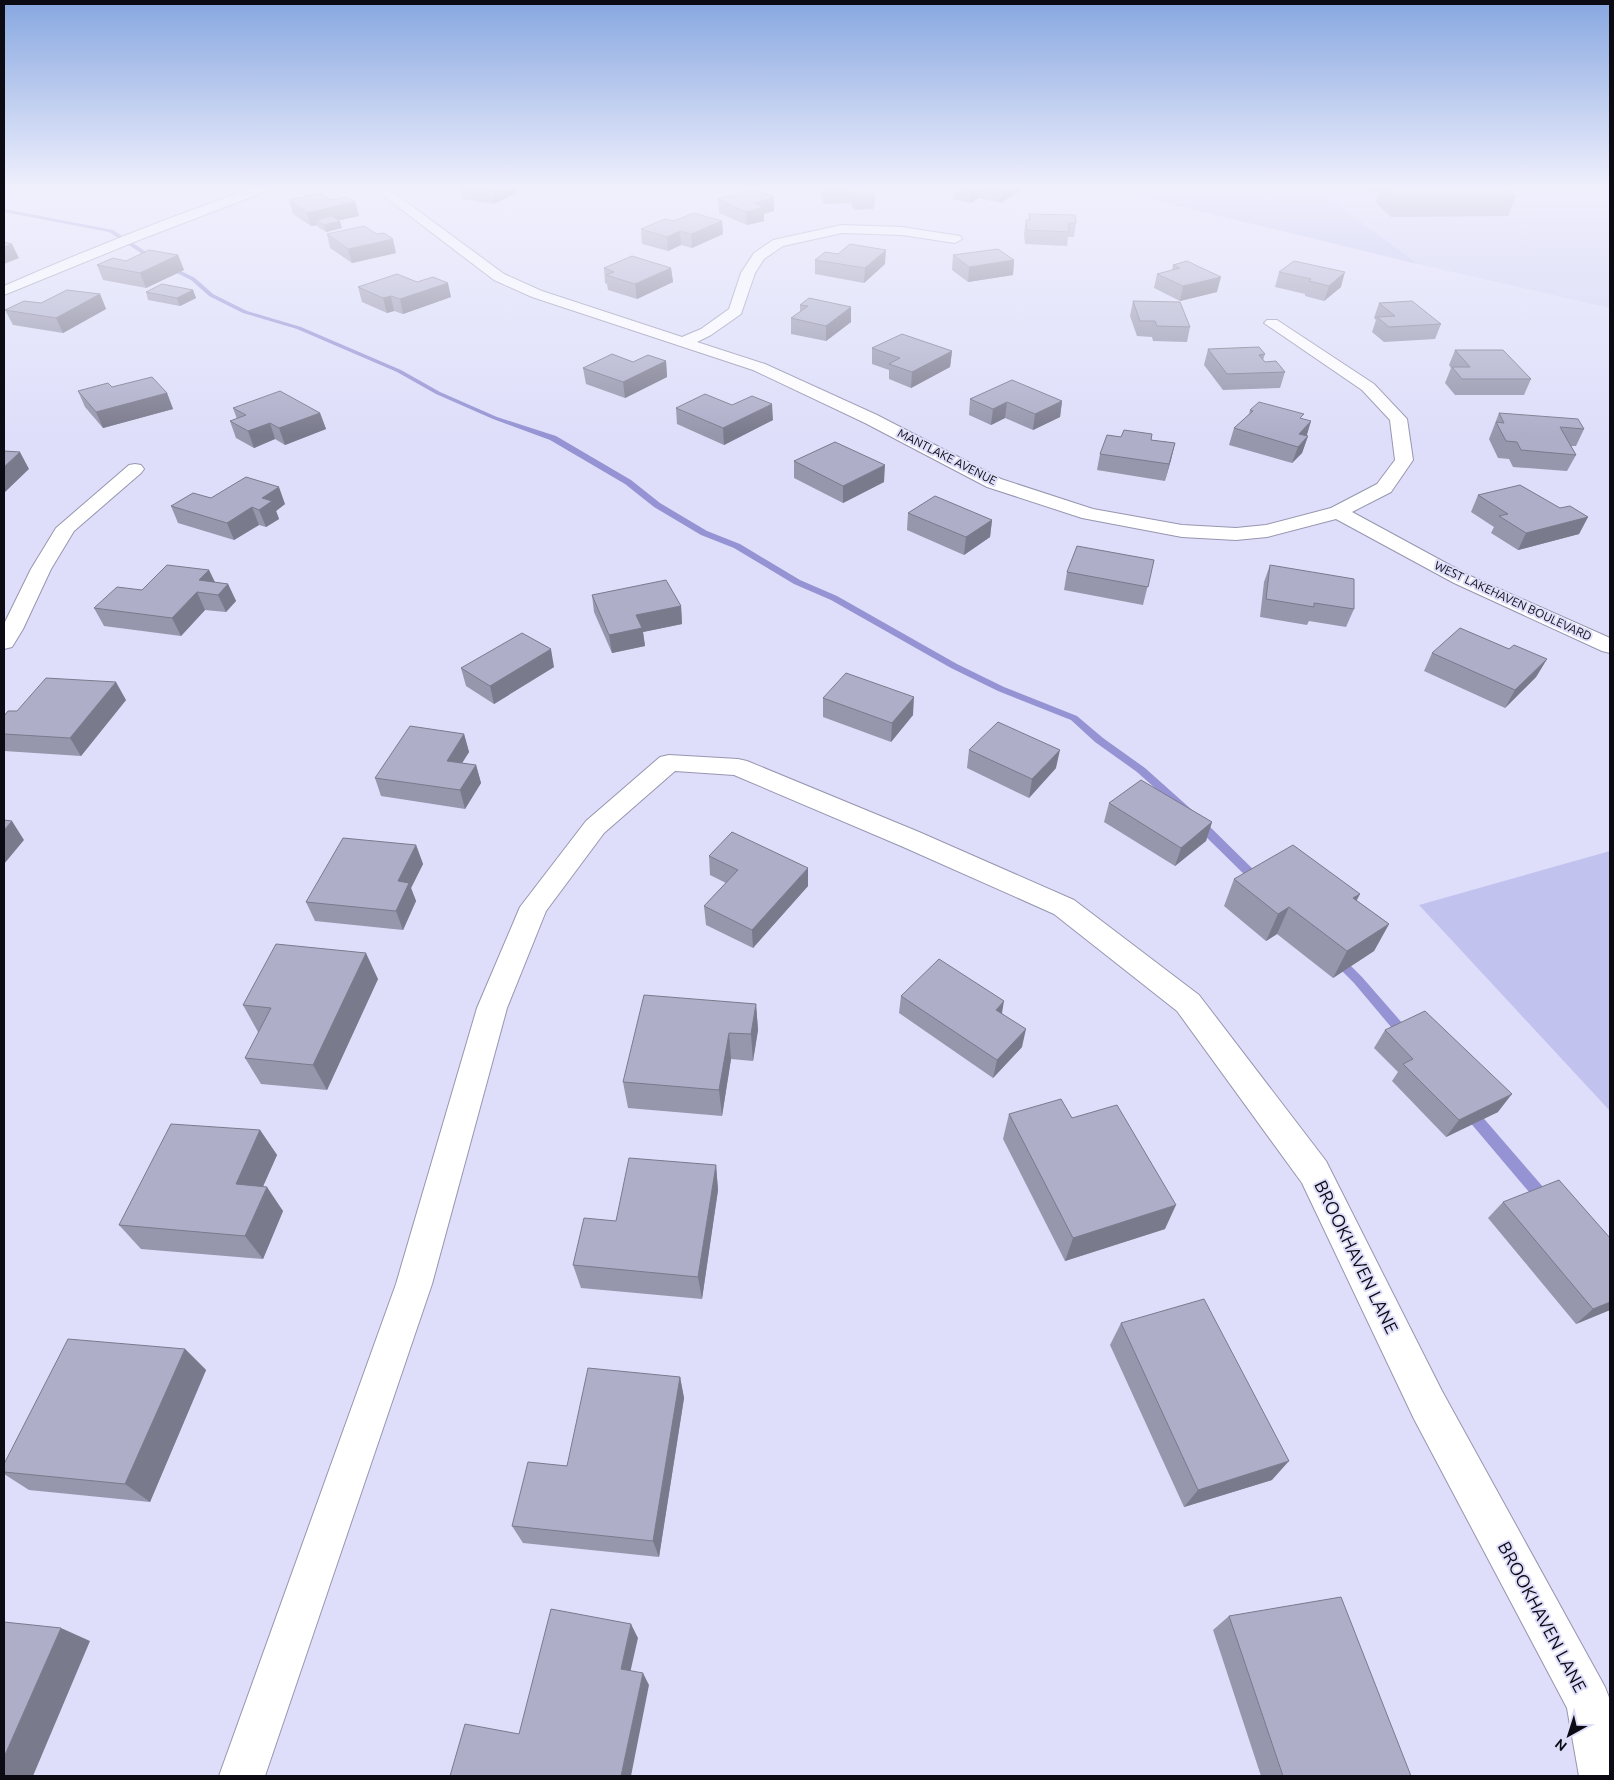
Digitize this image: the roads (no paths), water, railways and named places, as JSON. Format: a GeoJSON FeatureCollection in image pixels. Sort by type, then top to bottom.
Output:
{"type":"FeatureCollection","features":[{"type":"Feature","properties":{"kind":"street"},"geometry":{"type":"LineString","coordinates":[[4,291],[52,270]]}},
{"type":"Feature","properties":{"kind":"street","name":"MANTLAKE AVENUE"},"geometry":{"type":"LineString","coordinates":[[490,270],[499,277],[537,294],[759,367],[871,419],[994,483],[1089,514],[1182,531],[1236,534],[1267,531],[1338,512],[1384,488],[1404,460],[1398,419],[1368,387],[1272,323]]}},
{"type":"Feature","properties":{"kind":"street"},"geometry":{"type":"LineString","coordinates":[[683,342],[706,332],[736,312],[750,270]]}},
{"type":"Feature","properties":{"kind":"street"},"geometry":{"type":"LineString","coordinates":[[4,642],[41,568],[66,528],[135,469]]}},
{"type":"Feature","properties":{"kind":"street","name":"WEST LAKEHAVEN BOULEVARD"},"geometry":{"type":"LineString","coordinates":[[1338,512],[1462,579],[1610,646]]}},
{"type":"Feature","properties":{"kind":"street","name":"BROOKHAVEN LANE"},"geometry":{"type":"LineString","coordinates":[[242,1776],[414,1284],[492,1008],[534,907],[595,827],[669,763],[738,767],[959,860],[1064,907],[1188,1003],[1314,1172],[1428,1405],[1589,1703],[1602,1776]]}},
{"type":"Feature","properties":{"kind":"waterway"},"geometry":{"type":"LineString","coordinates":[[175,270],[193,279],[211,295],[245,312],[299,328],[399,371],[438,393],[495,418],[553,438],[628,482],[657,505],[704,533],[737,546],[797,582],[834,598],[954,666],[1001,689],[1074,718],[1099,740],[1141,770],[1187,810]]}},
{"type":"Feature","properties":{"kind":"waterway"},"geometry":{"type":"LineString","coordinates":[[1198,822],[1258,881]]}},
{"type":"Feature","properties":{"kind":"waterway"},"geometry":{"type":"LineString","coordinates":[[1337,959],[1358,980],[1406,1036]]}},
{"type":"Feature","properties":{"kind":"waterway"},"geometry":{"type":"LineString","coordinates":[[1468,1110],[1545,1200]]}}]}
